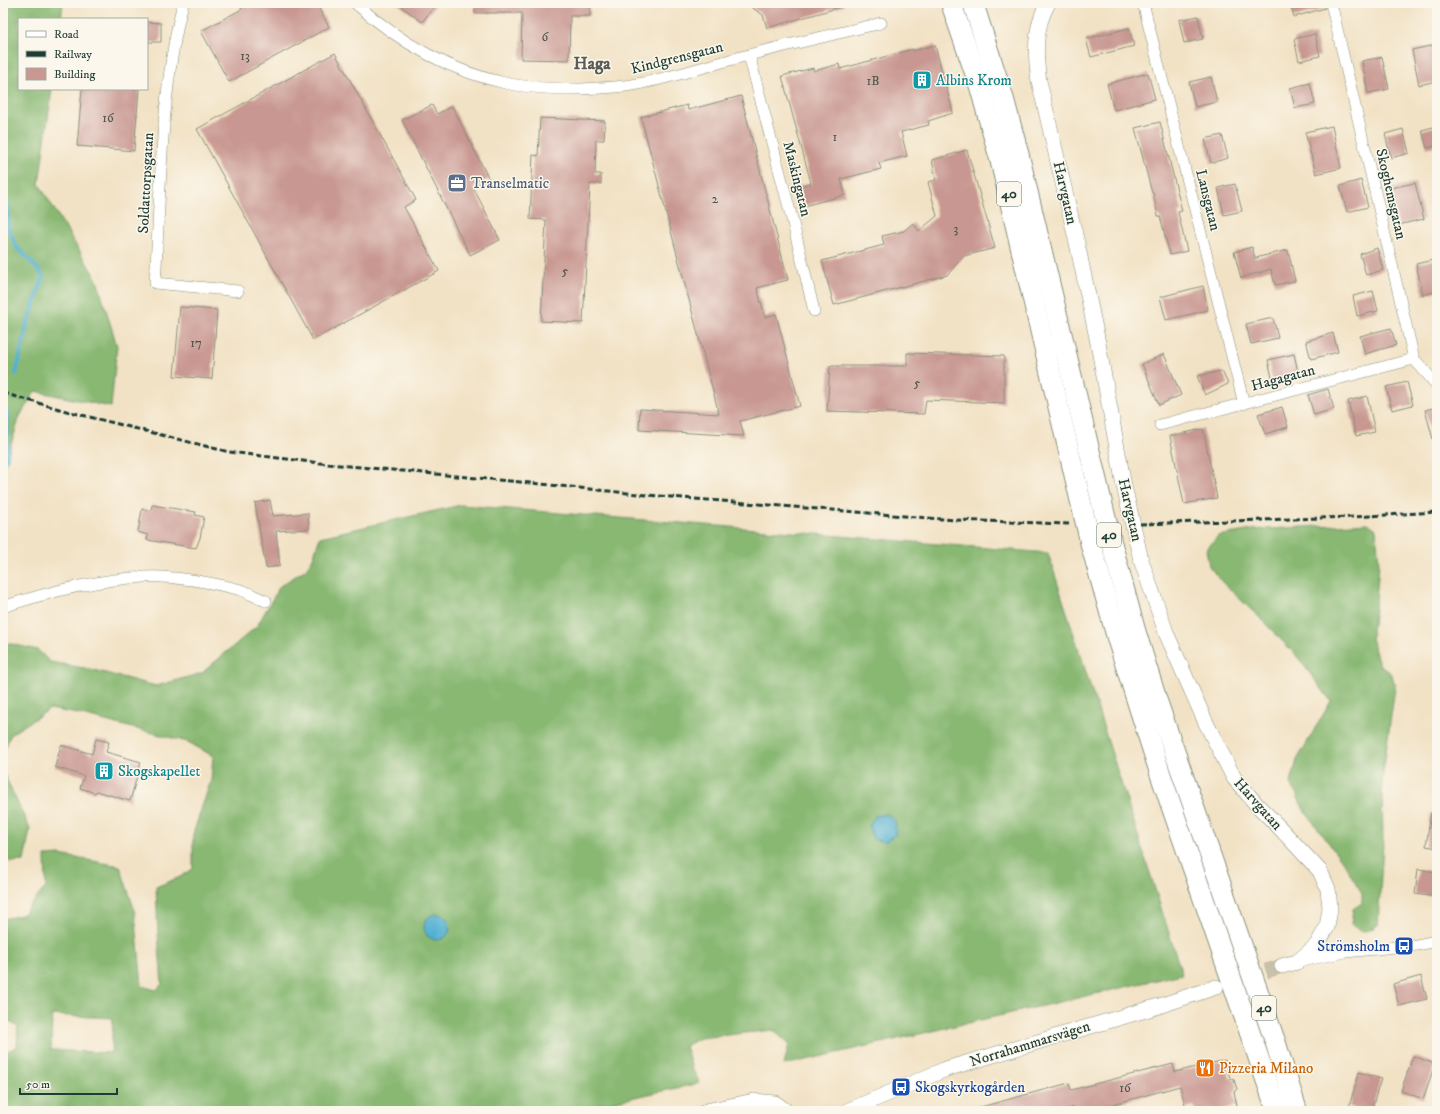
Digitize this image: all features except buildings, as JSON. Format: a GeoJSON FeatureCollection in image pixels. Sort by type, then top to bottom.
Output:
{"type":"FeatureCollection","features":[{"type":"Feature","properties":{"kind":"highway","name":"40"},"geometry":{"type":"LineString","coordinates":[[951,3],[980,87],[1000,159],[1092,545],[1118,641],[1161,776],[1277,1111]]}},
{"type":"Feature","properties":{"kind":"highway","name":"40"},"geometry":{"type":"LineString","coordinates":[[973,3],[1004,100],[1019,156],[1111,541],[1135,630],[1161,715],[1276,1044],[1297,1111]]}},
{"type":"Feature","properties":{"kind":"street","name":"Soldattorpsgatan"},"geometry":{"type":"LineString","coordinates":[[183,3],[176,31],[167,97],[161,162],[155,282],[238,291]]}},
{"type":"Feature","properties":{"kind":"street","name":"Kindgrensgatan"},"geometry":{"type":"LineString","coordinates":[[355,3],[391,32],[408,43],[434,58],[481,77],[506,84],[572,89],[638,84],[881,23]]}},
{"type":"Feature","properties":{"kind":"street","name":"Harvgatan"},"geometry":{"type":"LineString","coordinates":[[1048,3],[1040,22],[1035,41],[1039,81],[1077,242],[1097,338],[1124,486],[1141,560],[1167,635],[1206,722],[1234,778],[1257,805],[1320,872],[1328,889],[1330,908],[1327,927],[1316,945],[1297,962]]}},
{"type":"Feature","properties":{"kind":"street","name":"Lansgatan"},"geometry":{"type":"LineString","coordinates":[[1143,3],[1244,404]]}},
{"type":"Feature","properties":{"kind":"street","name":"Skoghemsgatan"},"geometry":{"type":"LineString","coordinates":[[1331,3],[1414,358],[1437,385]]}},
{"type":"Feature","properties":{"kind":"street","name":"Maskingatan"},"geometry":{"type":"LineString","coordinates":[[749,55],[792,219],[814,311]]}},
{"type":"Feature","properties":{"kind":"street","name":"Hagagatan"},"geometry":{"type":"LineString","coordinates":[[1160,425],[1414,358]]}},
{"type":"Feature","properties":{"kind":"street"},"geometry":{"type":"LineString","coordinates":[[3,606],[45,593],[117,580],[145,577],[170,578],[207,583],[241,590],[266,601]]}},
{"type":"Feature","properties":{"kind":"street"},"geometry":{"type":"LineString","coordinates":[[1282,966],[1345,952],[1417,945],[1437,941]]}},
{"type":"Feature","properties":{"kind":"street","name":"Norrahammarsvägen"},"geometry":{"type":"LineString","coordinates":[[847,1111],[946,1068],[1159,1006],[1216,987]]}},
{"type":"Feature","properties":{"kind":"street"},"geometry":{"type":"LineString","coordinates":[[706,1111],[754,1101],[775,1103],[786,1111]]}},
{"type":"Feature","properties":{"kind":"green space"},"geometry":{"type":"Polygon","coordinates":[[[3,3],[63,3],[61,18],[18,18],[18,90],[52,90],[39,184],[97,280],[117,346],[111,407],[35,391],[20,416],[3,470],[3,3]]]}},
{"type":"Feature","properties":{"kind":"green space"},"geometry":{"type":"Polygon","coordinates":[[[461,505],[1048,553],[1182,974],[784,1065],[789,1044],[773,1030],[700,1038],[685,1046],[692,1069],[700,1083],[570,1111],[3,1111],[3,1053],[17,1047],[18,1027],[3,1017],[3,919],[22,915],[46,887],[45,856],[60,855],[120,866],[135,912],[142,986],[156,990],[162,984],[156,887],[180,877],[193,869],[193,834],[211,780],[213,756],[188,742],[78,714],[50,709],[11,734],[3,754],[3,642],[38,650],[50,662],[90,669],[156,686],[202,673],[257,626],[280,586],[306,569],[313,558],[320,537],[461,505]],[[52,1015],[51,1050],[111,1053],[113,1018],[52,1015]]]}},
{"type":"Feature","properties":{"kind":"green space"},"geometry":{"type":"Polygon","coordinates":[[[1368,523],[1376,529],[1379,564],[1371,638],[1379,664],[1392,674],[1395,687],[1382,780],[1383,843],[1378,925],[1364,931],[1351,924],[1353,909],[1362,903],[1362,893],[1343,862],[1304,810],[1291,783],[1297,760],[1331,701],[1296,655],[1221,581],[1209,566],[1206,550],[1218,536],[1252,530],[1368,523]]]}},
{"type":"Feature","properties":{"kind":"green space"},"geometry":{"type":"Polygon","coordinates":[[[3,761],[4,774],[30,829],[24,861],[10,862],[3,852],[3,761]]]}},
{"type":"Feature","properties":{"kind":"water"},"geometry":{"type":"Polygon","coordinates":[[[887,814],[896,822],[895,835],[885,842],[873,839],[869,827],[875,816],[887,814]]]}},
{"type":"Feature","properties":{"kind":"water"},"geometry":{"type":"Polygon","coordinates":[[[437,914],[446,918],[450,927],[446,936],[437,940],[428,936],[424,927],[428,918],[437,914]]]}},
{"type":"Feature","properties":{"kind":"waterway"},"geometry":{"type":"LineString","coordinates":[[3,193],[8,205],[8,227],[16,246],[37,268],[43,277],[27,325],[16,374]]}},
{"type":"Feature","properties":{"kind":"waterway"},"geometry":{"type":"LineString","coordinates":[[3,462],[7,458],[7,413]]}},
{"type":"Feature","properties":{"kind":"tunnel"},"geometry":{"type":"LineString","coordinates":[[1222,985],[1282,966]]}},
{"type":"Feature","properties":{"kind":"railway"},"geometry":{"type":"LineString","coordinates":[[3,393],[70,412],[229,452],[328,464],[647,495],[954,520],[1069,524]]}},
{"type":"Feature","properties":{"kind":"railway"},"geometry":{"type":"LineString","coordinates":[[1140,524],[1352,517],[1437,512]]}},
{"type":"Feature","properties":{"kind":"place","name":"Albins Krom"},"geometry":{"type":"Point","coordinates":[922,80]}},
{"type":"Feature","properties":{"kind":"place","name":"Transelmatic"},"geometry":{"type":"Point","coordinates":[457,183]}},
{"type":"Feature","properties":{"kind":"place","name":"Skogskapellet"},"geometry":{"type":"Point","coordinates":[104,771]}},
{"type":"Feature","properties":{"kind":"place","name":"Strömsholm"},"geometry":{"type":"Point","coordinates":[1404,946]}},
{"type":"Feature","properties":{"kind":"place","name":"Pizzeria Milano"},"geometry":{"type":"Point","coordinates":[1205,1068]}},
{"type":"Feature","properties":{"kind":"place","name":"Skogskyrkogården"},"geometry":{"type":"Point","coordinates":[901,1087]}},
{"type":"Feature","properties":{"kind":"district","name":"Haga"},"geometry":{"type":"Point","coordinates":[592,64]}}]}
